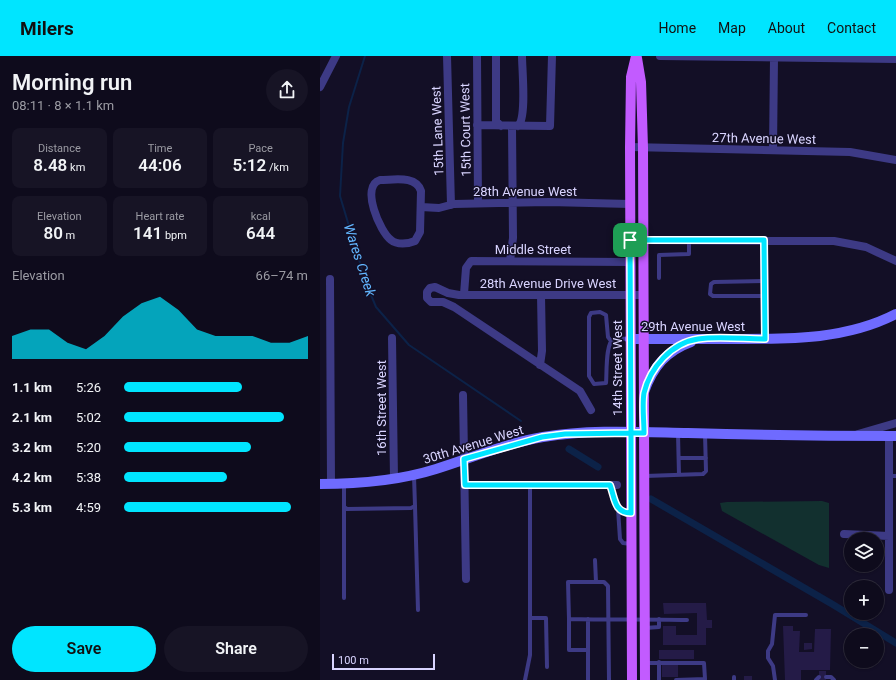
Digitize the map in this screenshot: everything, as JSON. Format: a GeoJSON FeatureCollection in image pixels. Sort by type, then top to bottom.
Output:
{"type":"FeatureCollection","features":[{"type":"Feature","properties":{"kind":"main road","name":"14th Street West"},"geometry":{"type":"LineString","coordinates":[[632,680],[630,147],[631,78],[636,56]]}},
{"type":"Feature","properties":{"kind":"main road","name":"14th Street West"},"geometry":{"type":"LineString","coordinates":[[636,56],[640,82],[643,148],[645,680]]}},
{"type":"Feature","properties":{"kind":"street"},"geometry":{"type":"LineString","coordinates":[[320,87],[336,56]]}},
{"type":"Feature","properties":{"kind":"street","name":"15th Lane West"},"geometry":{"type":"LineString","coordinates":[[447,56],[451,204]]}},
{"type":"Feature","properties":{"kind":"street","name":"15th Court West"},"geometry":{"type":"LineString","coordinates":[[476,56],[478,204]]}},
{"type":"Feature","properties":{"kind":"street"},"geometry":{"type":"LineString","coordinates":[[496,56],[496,121],[501,126]]}},
{"type":"Feature","properties":{"kind":"street"},"geometry":{"type":"LineString","coordinates":[[515,126],[521,122],[523,108],[522,56]]}},
{"type":"Feature","properties":{"kind":"street"},"geometry":{"type":"LineString","coordinates":[[477,125],[550,126],[552,56]]}},
{"type":"Feature","properties":{"kind":"street"},"geometry":{"type":"LineString","coordinates":[[660,56],[896,59]]}},
{"type":"Feature","properties":{"kind":"street"},"geometry":{"type":"LineString","coordinates":[[773,150],[774,58]]}},
{"type":"Feature","properties":{"kind":"street"},"geometry":{"type":"LineString","coordinates":[[510,261],[513,238],[515,126]]}},
{"type":"Feature","properties":{"kind":"street","name":"27th Avenue West"},"geometry":{"type":"LineString","coordinates":[[630,147],[863,153],[896,160]]}},
{"type":"Feature","properties":{"kind":"street"},"geometry":{"type":"LineString","coordinates":[[380,180],[413,181],[420,188],[421,207],[420,232],[418,239],[407,243],[392,241],[387,235],[371,205],[373,186],[380,180]]}},
{"type":"Feature","properties":{"kind":"street","name":"28th Avenue West"},"geometry":{"type":"LineString","coordinates":[[421,207],[439,208],[451,204],[513,203],[630,204]]}},
{"type":"Feature","properties":{"kind":"street"},"geometry":{"type":"LineString","coordinates":[[630,240],[764,240],[852,243],[874,250],[896,261]]}},
{"type":"Feature","properties":{"kind":"street"},"geometry":{"type":"LineString","coordinates":[[764,240],[765,339]]}},
{"type":"Feature","properties":{"kind":"street","name":"Middle Street"},"geometry":{"type":"LineString","coordinates":[[464,294],[466,268],[468,262],[471,261],[630,262]]}},
{"type":"Feature","properties":{"kind":"street"},"geometry":{"type":"LineString","coordinates":[[330,280],[331,484]]}},
{"type":"Feature","properties":{"kind":"street"},"geometry":{"type":"LineString","coordinates":[[450,304],[453,295],[435,287],[430,288],[427,292],[427,298],[431,302],[450,304],[580,392],[591,410]]}},
{"type":"Feature","properties":{"kind":"street","name":"28th Avenue Drive West"},"geometry":{"type":"LineString","coordinates":[[453,295],[644,296]]}},
{"type":"Feature","properties":{"kind":"street"},"geometry":{"type":"LineString","coordinates":[[540,365],[542,351],[541,295]]}},
{"type":"Feature","properties":{"kind":"street","name":"29th Avenue West"},"geometry":{"type":"LineString","coordinates":[[630,339],[797,339],[832,335],[867,326],[896,314]]}},
{"type":"Feature","properties":{"kind":"street","name":"16th Street West"},"geometry":{"type":"LineString","coordinates":[[392,338],[394,479]]}},
{"type":"Feature","properties":{"kind":"street"},"geometry":{"type":"LineString","coordinates":[[644,394],[651,373],[663,358],[680,346],[697,339]]}},
{"type":"Feature","properties":{"kind":"street"},"geometry":{"type":"LineString","coordinates":[[463,395],[466,579]]}},
{"type":"Feature","properties":{"kind":"street","name":"30th Avenue West"},"geometry":{"type":"LineString","coordinates":[[849,436],[896,423]]}},
{"type":"Feature","properties":{"kind":"street","name":"30th Avenue West"},"geometry":{"type":"LineString","coordinates":[[320,484],[370,483],[394,479],[542,437],[565,434],[678,433],[893,436]]}},
{"type":"Feature","properties":{"kind":"street"},"geometry":{"type":"LineString","coordinates":[[889,590],[889,536],[893,476],[893,436]]}},
{"type":"Feature","properties":{"kind":"street"},"geometry":{"type":"LineString","coordinates":[[465,485],[614,485]]}},
{"type":"Feature","properties":{"kind":"street"},"geometry":{"type":"LineString","coordinates":[[884,536],[889,536]]}},
{"type":"Feature","properties":{"kind":"lane"},"geometry":{"type":"LineString","coordinates":[[659,278],[659,255],[689,254],[689,240]]}},
{"type":"Feature","properties":{"kind":"lane"},"geometry":{"type":"LineString","coordinates":[[764,281],[714,282],[710,284],[710,291],[713,296],[765,296]]}},
{"type":"Feature","properties":{"kind":"lane"},"geometry":{"type":"LineString","coordinates":[[611,341],[608,338],[606,315],[600,312],[591,313],[589,317],[589,376],[594,384],[606,383],[608,349],[611,341],[614,339],[630,339]]}},
{"type":"Feature","properties":{"kind":"lane"},"geometry":{"type":"LineString","coordinates":[[678,433],[679,475]]}},
{"type":"Feature","properties":{"kind":"lane"},"geometry":{"type":"LineString","coordinates":[[644,476],[703,474],[706,470],[705,434]]}},
{"type":"Feature","properties":{"kind":"lane"},"geometry":{"type":"LineString","coordinates":[[679,458],[706,458]]}},
{"type":"Feature","properties":{"kind":"lane"},"geometry":{"type":"LineString","coordinates":[[414,474],[418,610]]}},
{"type":"Feature","properties":{"kind":"lane"},"geometry":{"type":"LineString","coordinates":[[344,484],[344,598]]}},
{"type":"Feature","properties":{"kind":"lane"},"geometry":{"type":"LineString","coordinates":[[525,680],[530,655],[530,485]]}},
{"type":"Feature","properties":{"kind":"lane"},"geometry":{"type":"LineString","coordinates":[[614,485],[618,510],[620,539],[623,543],[631,544]]}},
{"type":"Feature","properties":{"kind":"lane"},"geometry":{"type":"LineString","coordinates":[[344,507],[347,509],[411,508],[415,506]]}},
{"type":"Feature","properties":{"kind":"lane"},"geometry":{"type":"LineString","coordinates":[[618,510],[623,513],[631,513]]}},
{"type":"Feature","properties":{"kind":"lane"},"geometry":{"type":"LineString","coordinates":[[595,560],[596,582]]}},
{"type":"Feature","properties":{"kind":"lane"},"geometry":{"type":"LineString","coordinates":[[588,650],[569,650],[568,582],[604,582],[608,586],[609,680]]}},
{"type":"Feature","properties":{"kind":"lane"},"geometry":{"type":"LineString","coordinates":[[775,680],[773,666],[768,658],[775,615],[806,614]]}},
{"type":"Feature","properties":{"kind":"lane"},"geometry":{"type":"LineString","coordinates":[[530,618],[546,618],[546,667]]}},
{"type":"Feature","properties":{"kind":"lane"},"geometry":{"type":"LineString","coordinates":[[569,619],[631,620],[659,627],[659,619]]}},
{"type":"Feature","properties":{"kind":"lane"},"geometry":{"type":"LineString","coordinates":[[588,619],[588,680]]}},
{"type":"Feature","properties":{"kind":"lane"},"geometry":{"type":"LineString","coordinates":[[644,624],[659,619],[687,620]]}},
{"type":"Feature","properties":{"kind":"lane"},"geometry":{"type":"LineString","coordinates":[[659,662],[659,680]]}},
{"type":"Feature","properties":{"kind":"lane"},"geometry":{"type":"LineString","coordinates":[[645,663],[704,663],[705,679],[676,680]]}},
{"type":"Feature","properties":{"kind":"lane"},"geometry":{"type":"LineString","coordinates":[[826,677],[832,677],[834,680]]}},
{"type":"Feature","properties":{"kind":"green space"},"geometry":{"type":"Polygon","coordinates":[[[822,501],[829,503],[829,568],[819,565],[722,511],[720,503],[727,502],[822,501]]]}},
{"type":"Feature","properties":{"kind":"building"},"geometry":{"type":"Polygon","coordinates":[[[663,603],[706,603],[707,620],[712,620],[712,628],[706,628],[706,645],[663,645],[663,626],[676,626],[676,635],[697,635],[697,613],[664,614],[663,603]]]}},
{"type":"Feature","properties":{"kind":"building"},"geometry":{"type":"Polygon","coordinates":[[[783,626],[793,626],[793,631],[800,631],[799,652],[814,652],[815,629],[831,629],[830,670],[801,670],[801,680],[785,680],[783,626]]]}},
{"type":"Feature","properties":{"kind":"building"},"geometry":{"type":"Polygon","coordinates":[[[804,643],[812,643],[812,649],[804,650],[804,643]]]}},
{"type":"Feature","properties":{"kind":"building"},"geometry":{"type":"Polygon","coordinates":[[[659,650],[694,650],[694,659],[659,659],[659,650]]]}},
{"type":"Feature","properties":{"kind":"building"},"geometry":{"type":"Polygon","coordinates":[[[662,665],[678,665],[678,677],[662,677],[662,665]]]}},
{"type":"Feature","properties":{"kind":"building"},"geometry":{"type":"Polygon","coordinates":[[[819,671],[826,671],[826,680],[819,680],[819,671]]]}},
{"type":"Feature","properties":{"kind":"building"},"geometry":{"type":"Polygon","coordinates":[[[744,676],[752,676],[752,680],[744,680],[744,676]]]}},
{"type":"Feature","properties":{"kind":"waterway","name":"Wares Creek"},"geometry":{"type":"LineString","coordinates":[[365,56],[349,107],[343,143],[340,196],[366,283],[376,307],[409,345],[521,421]]}},
{"type":"Feature","properties":{"kind":"waterway"},"geometry":{"type":"LineString","coordinates":[[569,449],[598,467]]}},
{"type":"Feature","properties":{"kind":"waterway"},"geometry":{"type":"LineString","coordinates":[[651,499],[896,643]]}},
{"type":"Feature","properties":{"kind":"route"},"geometry":{"type":"LineString","coordinates":[[630,240],[631,433],[565,434],[542,437],[464,459],[465,485],[610,485],[618,510],[623,513],[631,513],[631,433],[644,433],[644,394],[651,373],[656,365],[670,352],[697,339],[765,339],[764,240],[630,240]]}}]}
